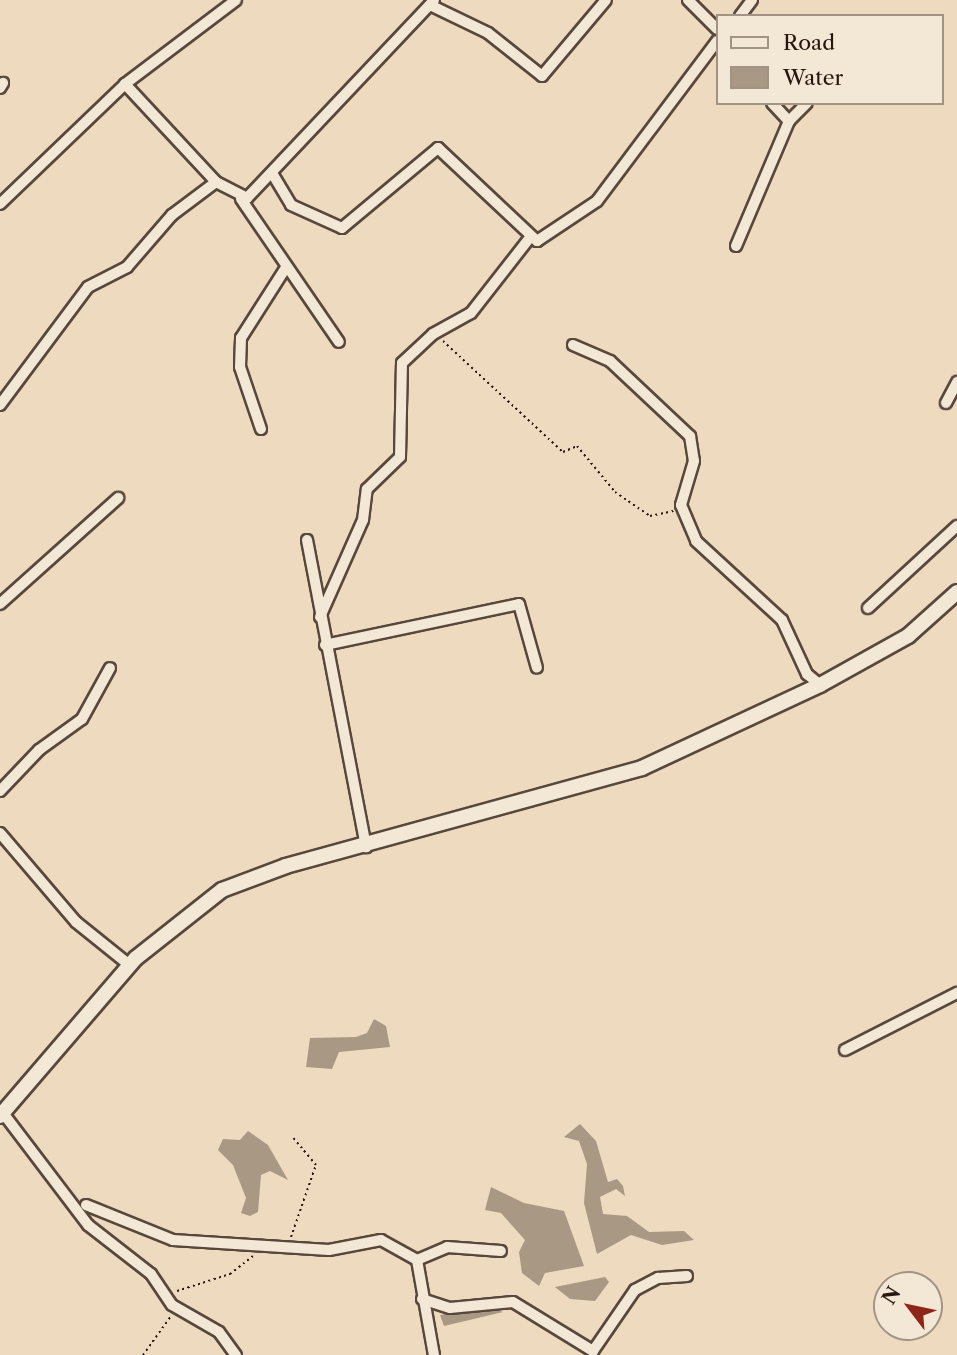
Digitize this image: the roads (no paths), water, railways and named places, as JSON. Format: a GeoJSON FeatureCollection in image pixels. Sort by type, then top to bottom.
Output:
{"type":"FeatureCollection","features":[{"type":"Feature","properties":{"kind":"street"},"geometry":{"type":"LineString","coordinates":[[0,204],[125,84],[236,0]]}},
{"type":"Feature","properties":{"kind":"street"},"geometry":{"type":"LineString","coordinates":[[241,200],[272,173],[432,2],[488,33],[542,76],[606,0]]}},
{"type":"Feature","properties":{"kind":"street"},"geometry":{"type":"LineString","coordinates":[[688,0],[716,28]]}},
{"type":"Feature","properties":{"kind":"street"},"geometry":{"type":"LineString","coordinates":[[320,617],[363,520],[367,489],[400,457],[402,363],[433,334],[471,313],[528,240],[543,239],[597,201],[716,45]]}},
{"type":"Feature","properties":{"kind":"street"},"geometry":{"type":"LineString","coordinates":[[125,84],[216,182],[241,200],[285,269],[339,342]]}},
{"type":"Feature","properties":{"kind":"street"},"geometry":{"type":"LineString","coordinates":[[774,105],[789,121]]}},
{"type":"Feature","properties":{"kind":"street"},"geometry":{"type":"LineString","coordinates":[[736,246],[789,121],[805,105]]}},
{"type":"Feature","properties":{"kind":"street"},"geometry":{"type":"LineString","coordinates":[[272,173],[291,205],[342,228],[438,148],[528,240]]}},
{"type":"Feature","properties":{"kind":"street"},"geometry":{"type":"LineString","coordinates":[[0,405],[88,287],[127,267],[172,215],[216,182]]}},
{"type":"Feature","properties":{"kind":"street"},"geometry":{"type":"LineString","coordinates":[[261,429],[240,367],[241,338],[285,269]]}},
{"type":"Feature","properties":{"kind":"street"},"geometry":{"type":"LineString","coordinates":[[573,345],[610,361],[690,436],[694,461],[681,511],[696,541],[782,620],[807,674],[820,685]]}},
{"type":"Feature","properties":{"kind":"street"},"geometry":{"type":"LineString","coordinates":[[946,403],[957,382]]}},
{"type":"Feature","properties":{"kind":"street"},"geometry":{"type":"LineString","coordinates":[[0,604],[118,498]]}},
{"type":"Feature","properties":{"kind":"street"},"geometry":{"type":"LineString","coordinates":[[868,607],[957,526]]}},
{"type":"Feature","properties":{"kind":"street"},"geometry":{"type":"LineString","coordinates":[[307,540],[325,645],[366,847]]}},
{"type":"Feature","properties":{"kind":"street"},"geometry":{"type":"LineString","coordinates":[[0,833],[76,922],[127,963],[222,890],[642,768],[820,685],[908,636],[957,592]]}},
{"type":"Feature","properties":{"kind":"street"},"geometry":{"type":"LineString","coordinates":[[325,645],[519,604],[537,668]]}},
{"type":"Feature","properties":{"kind":"street"},"geometry":{"type":"LineString","coordinates":[[0,791],[39,750],[82,719],[110,668]]}},
{"type":"Feature","properties":{"kind":"street"},"geometry":{"type":"LineString","coordinates":[[136,958],[1,1115],[79,1216],[151,1274],[172,1305],[219,1332],[236,1355]]}},
{"type":"Feature","properties":{"kind":"street"},"geometry":{"type":"LineString","coordinates":[[845,1050],[957,993]]}},
{"type":"Feature","properties":{"kind":"street"},"geometry":{"type":"LineString","coordinates":[[86,1205],[119,1224],[173,1240],[262,1248],[329,1250],[382,1240],[416,1260]]}},
{"type":"Feature","properties":{"kind":"street"},"geometry":{"type":"LineString","coordinates":[[416,1260],[447,1247],[500,1251]]}},
{"type":"Feature","properties":{"kind":"street"},"geometry":{"type":"LineString","coordinates":[[416,1260],[434,1355]]}},
{"type":"Feature","properties":{"kind":"street"},"geometry":{"type":"LineString","coordinates":[[422,1299],[450,1308],[513,1302],[593,1351],[635,1290],[658,1278],[687,1276]]}},
{"type":"Feature","properties":{"kind":"water"},"geometry":{"type":"Polygon","coordinates":[[[374,1019],[386,1026],[390,1047],[339,1052],[332,1069],[306,1067],[310,1038],[356,1037],[367,1033],[374,1019]]]}},
{"type":"Feature","properties":{"kind":"water"},"geometry":{"type":"Polygon","coordinates":[[[580,1124],[596,1141],[608,1182],[617,1179],[623,1186],[625,1196],[616,1189],[600,1197],[603,1214],[627,1216],[649,1232],[684,1231],[694,1240],[662,1245],[631,1235],[597,1254],[584,1203],[587,1164],[579,1141],[564,1137],[580,1124]]]}},
{"type":"Feature","properties":{"kind":"water"},"geometry":{"type":"Polygon","coordinates":[[[248,1131],[268,1145],[288,1180],[270,1171],[261,1175],[258,1212],[250,1216],[241,1213],[246,1198],[233,1165],[218,1150],[223,1139],[240,1140],[248,1131]]]}},
{"type":"Feature","properties":{"kind":"water"},"geometry":{"type":"Polygon","coordinates":[[[491,1187],[524,1203],[564,1211],[584,1266],[545,1273],[539,1286],[522,1273],[519,1252],[525,1240],[501,1213],[485,1210],[491,1187]]]}},
{"type":"Feature","properties":{"kind":"water"},"geometry":{"type":"Polygon","coordinates":[[[605,1277],[609,1282],[595,1301],[570,1299],[555,1287],[605,1277]]]}},
{"type":"Feature","properties":{"kind":"water"},"geometry":{"type":"Polygon","coordinates":[[[488,1307],[503,1312],[444,1326],[440,1315],[488,1307]]]}}]}
